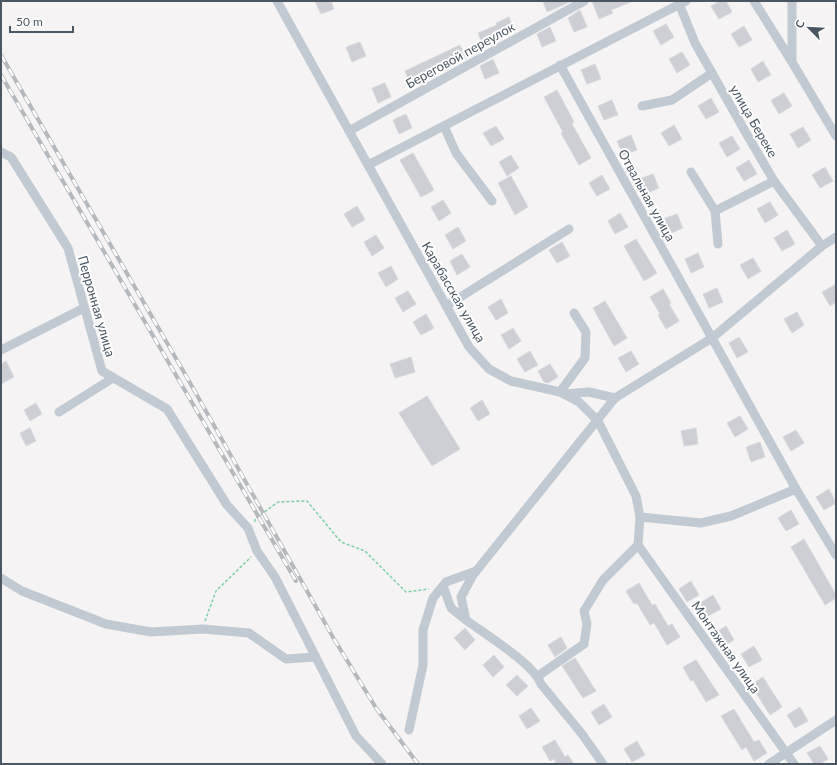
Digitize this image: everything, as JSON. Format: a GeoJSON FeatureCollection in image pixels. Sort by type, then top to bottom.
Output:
{"type":"FeatureCollection","features":[{"type":"Feature","properties":{"kind":"street","name":"Карабасская улица"},"geometry":{"type":"LineString","coordinates":[[277,1],[469,347],[489,369],[511,381],[562,393],[579,402],[598,421],[636,496],[640,517],[638,545]]}},
{"type":"Feature","properties":{"kind":"street","name":"Береговой переулок"},"geometry":{"type":"LineString","coordinates":[[349,131],[584,1]]}},
{"type":"Feature","properties":{"kind":"street"},"geometry":{"type":"LineString","coordinates":[[792,1],[792,62]]}},
{"type":"Feature","properties":{"kind":"street"},"geometry":{"type":"LineString","coordinates":[[368,165],[682,2]]}},
{"type":"Feature","properties":{"kind":"street","name":"улица Береке"},"geometry":{"type":"LineString","coordinates":[[682,2],[695,43],[712,73],[774,181],[822,246]]}},
{"type":"Feature","properties":{"kind":"street"},"geometry":{"type":"LineString","coordinates":[[757,2],[836,136]]}},
{"type":"Feature","properties":{"kind":"street","name":"Отвальная улица"},"geometry":{"type":"LineString","coordinates":[[560,65],[796,489],[836,555]]}},
{"type":"Feature","properties":{"kind":"street"},"geometry":{"type":"LineString","coordinates":[[642,106],[672,100],[712,73]]}},
{"type":"Feature","properties":{"kind":"street"},"geometry":{"type":"LineString","coordinates":[[444,126],[456,153],[492,201]]}},
{"type":"Feature","properties":{"kind":"street","name":"Перронная улица"},"geometry":{"type":"LineString","coordinates":[[1,152],[11,157],[68,248],[102,371],[167,409],[227,505],[248,528],[257,551],[275,577],[356,736],[382,764]]}},
{"type":"Feature","properties":{"kind":"street"},"geometry":{"type":"LineString","coordinates":[[691,172],[715,211],[718,244]]}},
{"type":"Feature","properties":{"kind":"street"},"geometry":{"type":"LineString","coordinates":[[715,211],[774,181]]}},
{"type":"Feature","properties":{"kind":"street"},"geometry":{"type":"LineString","coordinates":[[446,306],[569,229]]}},
{"type":"Feature","properties":{"kind":"street"},"geometry":{"type":"LineString","coordinates":[[466,620],[461,597],[476,571],[615,398],[712,338],[822,246],[836,237]]}},
{"type":"Feature","properties":{"kind":"street"},"geometry":{"type":"LineString","coordinates":[[1,350],[84,308]]}},
{"type":"Feature","properties":{"kind":"street"},"geometry":{"type":"LineString","coordinates":[[562,393],[585,358],[586,332],[574,313]]}},
{"type":"Feature","properties":{"kind":"street"},"geometry":{"type":"LineString","coordinates":[[59,412],[113,378]]}},
{"type":"Feature","properties":{"kind":"street"},"geometry":{"type":"LineString","coordinates":[[562,393],[589,392],[615,398]]}},
{"type":"Feature","properties":{"kind":"street"},"geometry":{"type":"LineString","coordinates":[[640,517],[701,523],[731,516],[796,489]]}},
{"type":"Feature","properties":{"kind":"street"},"geometry":{"type":"LineString","coordinates":[[538,676],[584,644],[587,624],[584,611],[603,580],[638,545]]}},
{"type":"Feature","properties":{"kind":"street","name":"Монтажная улица"},"geometry":{"type":"LineString","coordinates":[[638,545],[794,764]]}},
{"type":"Feature","properties":{"kind":"street"},"geometry":{"type":"LineString","coordinates":[[409,730],[423,665],[423,630],[433,598],[446,582],[476,571]]}},
{"type":"Feature","properties":{"kind":"street"},"geometry":{"type":"LineString","coordinates":[[1,578],[22,591],[106,624],[151,632],[203,629],[249,633],[286,659],[316,656]]}},
{"type":"Feature","properties":{"kind":"street"},"geometry":{"type":"LineString","coordinates":[[443,586],[451,608],[503,646],[538,676],[541,684],[582,734],[603,764]]}},
{"type":"Feature","properties":{"kind":"street"},"geometry":{"type":"LineString","coordinates":[[769,764],[836,720]]}},
{"type":"Feature","properties":{"kind":"path"},"geometry":{"type":"LineString","coordinates":[[254,526],[255,519],[278,502],[307,501],[341,542],[365,551],[406,592],[443,586]]}},
{"type":"Feature","properties":{"kind":"path"},"geometry":{"type":"LineString","coordinates":[[203,629],[216,591],[251,557],[253,540]]}},
{"type":"Feature","properties":{"kind":"building"},"geometry":{"type":"Polygon","coordinates":[[[315,1],[331,1],[334,9],[321,14],[315,1]]]}},
{"type":"Feature","properties":{"kind":"building"},"geometry":{"type":"Polygon","coordinates":[[[543,1],[572,1],[547,12],[543,1]]]}},
{"type":"Feature","properties":{"kind":"building"},"geometry":{"type":"Polygon","coordinates":[[[592,1],[633,1],[611,10],[613,13],[599,19],[592,1]]]}},
{"type":"Feature","properties":{"kind":"building"},"geometry":{"type":"Polygon","coordinates":[[[720,1],[726,1],[732,12],[719,19],[711,6],[720,1]]]}},
{"type":"Feature","properties":{"kind":"building"},"geometry":{"type":"Polygon","coordinates":[[[580,10],[587,27],[574,32],[568,18],[580,10]]]}},
{"type":"Feature","properties":{"kind":"building"},"geometry":{"type":"Polygon","coordinates":[[[509,17],[515,32],[496,40],[497,42],[484,48],[478,33],[497,25],[496,23],[509,17]]]}},
{"type":"Feature","properties":{"kind":"building"},"geometry":{"type":"Polygon","coordinates":[[[666,24],[674,37],[661,45],[653,31],[666,24]]]}},
{"type":"Feature","properties":{"kind":"building"},"geometry":{"type":"Polygon","coordinates":[[[744,26],[752,40],[739,47],[731,34],[744,26]]]}},
{"type":"Feature","properties":{"kind":"building"},"geometry":{"type":"Polygon","coordinates":[[[550,27],[556,41],[542,47],[537,34],[550,27]]]}},
{"type":"Feature","properties":{"kind":"building"},"geometry":{"type":"Polygon","coordinates":[[[360,42],[366,56],[352,62],[346,47],[360,42]]]}},
{"type":"Feature","properties":{"kind":"building"},"geometry":{"type":"Polygon","coordinates":[[[460,45],[466,59],[411,85],[405,71],[460,45]]]}},
{"type":"Feature","properties":{"kind":"building"},"geometry":{"type":"Polygon","coordinates":[[[682,52],[690,65],[677,73],[669,59],[682,52]]]}},
{"type":"Feature","properties":{"kind":"building"},"geometry":{"type":"Polygon","coordinates":[[[493,59],[499,73],[485,79],[480,66],[493,59]]]}},
{"type":"Feature","properties":{"kind":"building"},"geometry":{"type":"Polygon","coordinates":[[[763,61],[771,75],[758,82],[751,69],[763,61]]]}},
{"type":"Feature","properties":{"kind":"building"},"geometry":{"type":"Polygon","coordinates":[[[595,64],[601,79],[587,84],[581,70],[595,64]]]}},
{"type":"Feature","properties":{"kind":"building"},"geometry":{"type":"Polygon","coordinates":[[[385,83],[391,97],[378,103],[372,88],[385,83]]]}},
{"type":"Feature","properties":{"kind":"building"},"geometry":{"type":"Polygon","coordinates":[[[557,90],[574,122],[572,124],[591,158],[579,165],[561,133],[563,132],[544,97],[557,90]]]}},
{"type":"Feature","properties":{"kind":"building"},"geometry":{"type":"Polygon","coordinates":[[[784,93],[792,106],[779,114],[771,100],[784,93]]]}},
{"type":"Feature","properties":{"kind":"building"},"geometry":{"type":"Polygon","coordinates":[[[711,98],[719,112],[706,119],[698,106],[711,98]]]}},
{"type":"Feature","properties":{"kind":"building"},"geometry":{"type":"Polygon","coordinates":[[[612,100],[618,115],[604,120],[598,106],[612,100]]]}},
{"type":"Feature","properties":{"kind":"building"},"geometry":{"type":"Polygon","coordinates":[[[406,114],[412,128],[399,134],[393,120],[406,114]]]}},
{"type":"Feature","properties":{"kind":"building"},"geometry":{"type":"Polygon","coordinates":[[[674,125],[682,139],[669,146],[661,133],[674,125]]]}},
{"type":"Feature","properties":{"kind":"building"},"geometry":{"type":"Polygon","coordinates":[[[496,126],[504,139],[491,146],[483,133],[496,126]]]}},
{"type":"Feature","properties":{"kind":"building"},"geometry":{"type":"Polygon","coordinates":[[[803,127],[811,140],[798,148],[790,134],[803,127]]]}},
{"type":"Feature","properties":{"kind":"building"},"geometry":{"type":"Polygon","coordinates":[[[631,135],[637,150],[623,155],[617,141],[631,135]]]}},
{"type":"Feature","properties":{"kind":"building"},"geometry":{"type":"Polygon","coordinates":[[[732,136],[740,149],[727,157],[719,143],[732,136]]]}},
{"type":"Feature","properties":{"kind":"building"},"geometry":{"type":"Polygon","coordinates":[[[413,153],[434,190],[421,197],[400,160],[413,153]]]}},
{"type":"Feature","properties":{"kind":"building"},"geometry":{"type":"Polygon","coordinates":[[[511,155],[519,168],[507,176],[499,162],[511,155]]]}},
{"type":"Feature","properties":{"kind":"building"},"geometry":{"type":"Polygon","coordinates":[[[749,160],[757,174],[744,181],[736,168],[749,160]]]}},
{"type":"Feature","properties":{"kind":"building"},"geometry":{"type":"Polygon","coordinates":[[[825,167],[833,181],[820,188],[812,175],[825,167]]]}},
{"type":"Feature","properties":{"kind":"building"},"geometry":{"type":"Polygon","coordinates":[[[653,174],[659,188],[645,194],[639,179],[653,174]]]}},
{"type":"Feature","properties":{"kind":"building"},"geometry":{"type":"Polygon","coordinates":[[[602,175],[610,189],[597,196],[589,183],[602,175]]]}},
{"type":"Feature","properties":{"kind":"building"},"geometry":{"type":"Polygon","coordinates":[[[511,176],[528,207],[515,215],[498,183],[511,176]]]}},
{"type":"Feature","properties":{"kind":"building"},"geometry":{"type":"Polygon","coordinates":[[[443,200],[451,213],[439,221],[431,207],[443,200]]]}},
{"type":"Feature","properties":{"kind":"building"},"geometry":{"type":"Polygon","coordinates":[[[770,202],[778,215],[765,223],[757,209],[770,202]]]}},
{"type":"Feature","properties":{"kind":"building"},"geometry":{"type":"Polygon","coordinates":[[[357,206],[365,220],[352,227],[344,214],[357,206]]]}},
{"type":"Feature","properties":{"kind":"building"},"geometry":{"type":"Polygon","coordinates":[[[620,213],[628,227],[615,234],[608,221],[620,213]]]}},
{"type":"Feature","properties":{"kind":"building"},"geometry":{"type":"Polygon","coordinates":[[[677,214],[683,228],[669,234],[663,219],[677,214]]]}},
{"type":"Feature","properties":{"kind":"building"},"geometry":{"type":"Polygon","coordinates":[[[458,227],[466,241],[453,249],[445,235],[458,227]]]}},
{"type":"Feature","properties":{"kind":"building"},"geometry":{"type":"Polygon","coordinates":[[[787,230],[795,244],[782,251],[774,238],[787,230]]]}},
{"type":"Feature","properties":{"kind":"building"},"geometry":{"type":"Polygon","coordinates":[[[376,235],[384,248],[372,256],[364,242],[376,235]]]}},
{"type":"Feature","properties":{"kind":"building"},"geometry":{"type":"Polygon","coordinates":[[[636,239],[657,273],[644,281],[624,246],[636,239]]]}},
{"type":"Feature","properties":{"kind":"building"},"geometry":{"type":"Polygon","coordinates":[[[562,242],[570,256],[557,263],[549,250],[562,242]]]}},
{"type":"Feature","properties":{"kind":"building"},"geometry":{"type":"Polygon","coordinates":[[[698,253],[704,267],[691,273],[685,259],[698,253]]]}},
{"type":"Feature","properties":{"kind":"building"},"geometry":{"type":"Polygon","coordinates":[[[462,254],[470,267],[457,275],[450,261],[462,254]]]}},
{"type":"Feature","properties":{"kind":"building"},"geometry":{"type":"Polygon","coordinates":[[[753,258],[761,271],[748,279],[740,265],[753,258]]]}},
{"type":"Feature","properties":{"kind":"building"},"geometry":{"type":"Polygon","coordinates":[[[391,266],[398,279],[386,287],[378,273],[391,266]]]}},
{"type":"Feature","properties":{"kind":"building"},"geometry":{"type":"Polygon","coordinates":[[[836,284],[836,302],[830,306],[822,292],[836,284]]]}},
{"type":"Feature","properties":{"kind":"building"},"geometry":{"type":"Polygon","coordinates":[[[717,288],[723,302],[709,308],[703,294],[717,288]]]}},
{"type":"Feature","properties":{"kind":"building"},"geometry":{"type":"Polygon","coordinates":[[[663,289],[671,303],[669,304],[679,321],[666,329],[658,315],[660,314],[650,297],[663,289]]]}},
{"type":"Feature","properties":{"kind":"building"},"geometry":{"type":"Polygon","coordinates":[[[408,291],[416,304],[403,312],[395,298],[408,291]]]}},
{"type":"Feature","properties":{"kind":"building"},"geometry":{"type":"Polygon","coordinates":[[[501,299],[508,313],[496,320],[488,307],[501,299]]]}},
{"type":"Feature","properties":{"kind":"building"},"geometry":{"type":"Polygon","coordinates":[[[605,301],[627,338],[614,346],[593,308],[605,301]]]}},
{"type":"Feature","properties":{"kind":"building"},"geometry":{"type":"Polygon","coordinates":[[[797,312],[804,325],[792,333],[784,319],[797,312]]]}},
{"type":"Feature","properties":{"kind":"building"},"geometry":{"type":"Polygon","coordinates":[[[426,314],[434,328],[421,335],[413,322],[426,314]]]}},
{"type":"Feature","properties":{"kind":"building"},"geometry":{"type":"Polygon","coordinates":[[[513,328],[521,341],[509,349],[501,335],[513,328]]]}},
{"type":"Feature","properties":{"kind":"building"},"geometry":{"type":"Polygon","coordinates":[[[739,337],[748,352],[737,358],[729,343],[739,337]]]}},
{"type":"Feature","properties":{"kind":"building"},"geometry":{"type":"Polygon","coordinates":[[[530,351],[538,365],[525,372],[517,359],[530,351]]]}},
{"type":"Feature","properties":{"kind":"building"},"geometry":{"type":"Polygon","coordinates":[[[631,351],[639,364],[626,372],[618,358],[631,351]]]}},
{"type":"Feature","properties":{"kind":"building"},"geometry":{"type":"Polygon","coordinates":[[[411,357],[415,372],[395,378],[390,364],[411,357]]]}},
{"type":"Feature","properties":{"kind":"building"},"geometry":{"type":"Polygon","coordinates":[[[6,361],[14,377],[1,384],[1,364],[6,361]]]}},
{"type":"Feature","properties":{"kind":"building"},"geometry":{"type":"Polygon","coordinates":[[[550,364],[558,377],[548,383],[544,382],[538,371],[550,364]]]}},
{"type":"Feature","properties":{"kind":"building"},"geometry":{"type":"Polygon","coordinates":[[[427,396],[460,449],[432,466],[399,413],[427,396]]]}},
{"type":"Feature","properties":{"kind":"building"},"geometry":{"type":"Polygon","coordinates":[[[482,400],[490,414],[478,421],[470,408],[482,400]]]}},
{"type":"Feature","properties":{"kind":"building"},"geometry":{"type":"Polygon","coordinates":[[[36,403],[42,414],[30,421],[24,410],[36,403]]]}},
{"type":"Feature","properties":{"kind":"building"},"geometry":{"type":"Polygon","coordinates":[[[740,416],[748,429],[735,437],[727,423],[740,416]]]}},
{"type":"Feature","properties":{"kind":"building"},"geometry":{"type":"Polygon","coordinates":[[[30,428],[36,441],[26,446],[20,433],[30,428]]]}},
{"type":"Feature","properties":{"kind":"building"},"geometry":{"type":"Polygon","coordinates":[[[696,428],[698,444],[684,446],[681,431],[696,428]]]}},
{"type":"Feature","properties":{"kind":"building"},"geometry":{"type":"Polygon","coordinates":[[[796,430],[804,443],[791,451],[783,437],[796,430]]]}},
{"type":"Feature","properties":{"kind":"building"},"geometry":{"type":"Polygon","coordinates":[[[760,442],[765,457],[751,462],[746,447],[760,442]]]}},
{"type":"Feature","properties":{"kind":"building"},"geometry":{"type":"Polygon","coordinates":[[[829,489],[836,503],[824,510],[816,497],[829,489]]]}},
{"type":"Feature","properties":{"kind":"building"},"geometry":{"type":"Polygon","coordinates":[[[791,510],[799,524],[786,531],[778,518],[791,510]]]}},
{"type":"Feature","properties":{"kind":"building"},"geometry":{"type":"Polygon","coordinates":[[[804,539],[836,595],[836,598],[825,605],[791,547],[804,539]]]}},
{"type":"Feature","properties":{"kind":"building"},"geometry":{"type":"Polygon","coordinates":[[[691,581],[699,595],[687,602],[679,589],[691,581]]]}},
{"type":"Feature","properties":{"kind":"building"},"geometry":{"type":"Polygon","coordinates":[[[639,583],[652,605],[655,604],[668,626],[672,624],[680,637],[667,645],[654,623],[650,625],[637,603],[634,604],[626,591],[639,583]]]}},
{"type":"Feature","properties":{"kind":"building"},"geometry":{"type":"Polygon","coordinates":[[[713,595],[721,609],[708,616],[700,603],[713,595]]]}},
{"type":"Feature","properties":{"kind":"building"},"geometry":{"type":"Polygon","coordinates":[[[726,626],[734,640],[721,647],[713,634],[726,626]]]}},
{"type":"Feature","properties":{"kind":"building"},"geometry":{"type":"Polygon","coordinates":[[[465,628],[475,640],[465,650],[454,638],[465,628]]]}},
{"type":"Feature","properties":{"kind":"building"},"geometry":{"type":"Polygon","coordinates":[[[561,637],[567,648],[555,657],[548,645],[561,637]]]}},
{"type":"Feature","properties":{"kind":"building"},"geometry":{"type":"Polygon","coordinates":[[[754,646],[762,660],[749,667],[741,654],[754,646]]]}},
{"type":"Feature","properties":{"kind":"building"},"geometry":{"type":"Polygon","coordinates":[[[494,655],[504,667],[493,677],[483,665],[494,655]]]}},
{"type":"Feature","properties":{"kind":"building"},"geometry":{"type":"Polygon","coordinates":[[[575,658],[596,691],[583,698],[562,666],[575,658]]]}},
{"type":"Feature","properties":{"kind":"building"},"geometry":{"type":"Polygon","coordinates":[[[696,660],[719,695],[706,702],[693,680],[691,681],[683,667],[696,660]]]}},
{"type":"Feature","properties":{"kind":"building"},"geometry":{"type":"Polygon","coordinates":[[[517,675],[528,686],[517,696],[506,685],[517,675]]]}},
{"type":"Feature","properties":{"kind":"building"},"geometry":{"type":"Polygon","coordinates":[[[763,677],[782,707],[770,715],[751,685],[763,677]]]}},
{"type":"Feature","properties":{"kind":"building"},"geometry":{"type":"Polygon","coordinates":[[[604,704],[612,717],[599,725],[591,712],[604,704]]]}},
{"type":"Feature","properties":{"kind":"building"},"geometry":{"type":"Polygon","coordinates":[[[800,707],[808,721],[795,728],[787,715],[800,707]]]}},
{"type":"Feature","properties":{"kind":"building"},"geometry":{"type":"Polygon","coordinates":[[[531,708],[540,721],[527,729],[519,716],[531,708]]]}},
{"type":"Feature","properties":{"kind":"building"},"geometry":{"type":"Polygon","coordinates":[[[734,709],[754,742],[759,740],[767,753],[754,761],[746,747],[742,750],[721,716],[734,709]]]}},
{"type":"Feature","properties":{"kind":"building"},"geometry":{"type":"Polygon","coordinates":[[[555,740],[565,757],[568,755],[574,764],[553,764],[556,762],[554,759],[550,761],[542,747],[555,740]]]}},
{"type":"Feature","properties":{"kind":"building"},"geometry":{"type":"Polygon","coordinates":[[[637,741],[645,755],[632,762],[624,749],[637,741]]]}},
{"type":"Feature","properties":{"kind":"building"},"geometry":{"type":"Polygon","coordinates":[[[820,746],[828,759],[820,764],[814,764],[807,753],[820,746]]]}},
{"type":"Feature","properties":{"kind":"railway"},"geometry":{"type":"LineString","coordinates":[[1,55],[189,381],[334,639],[376,708],[418,764]]}},
{"type":"Feature","properties":{"kind":"railway"},"geometry":{"type":"LineString","coordinates":[[1,75],[296,581]]}}]}
